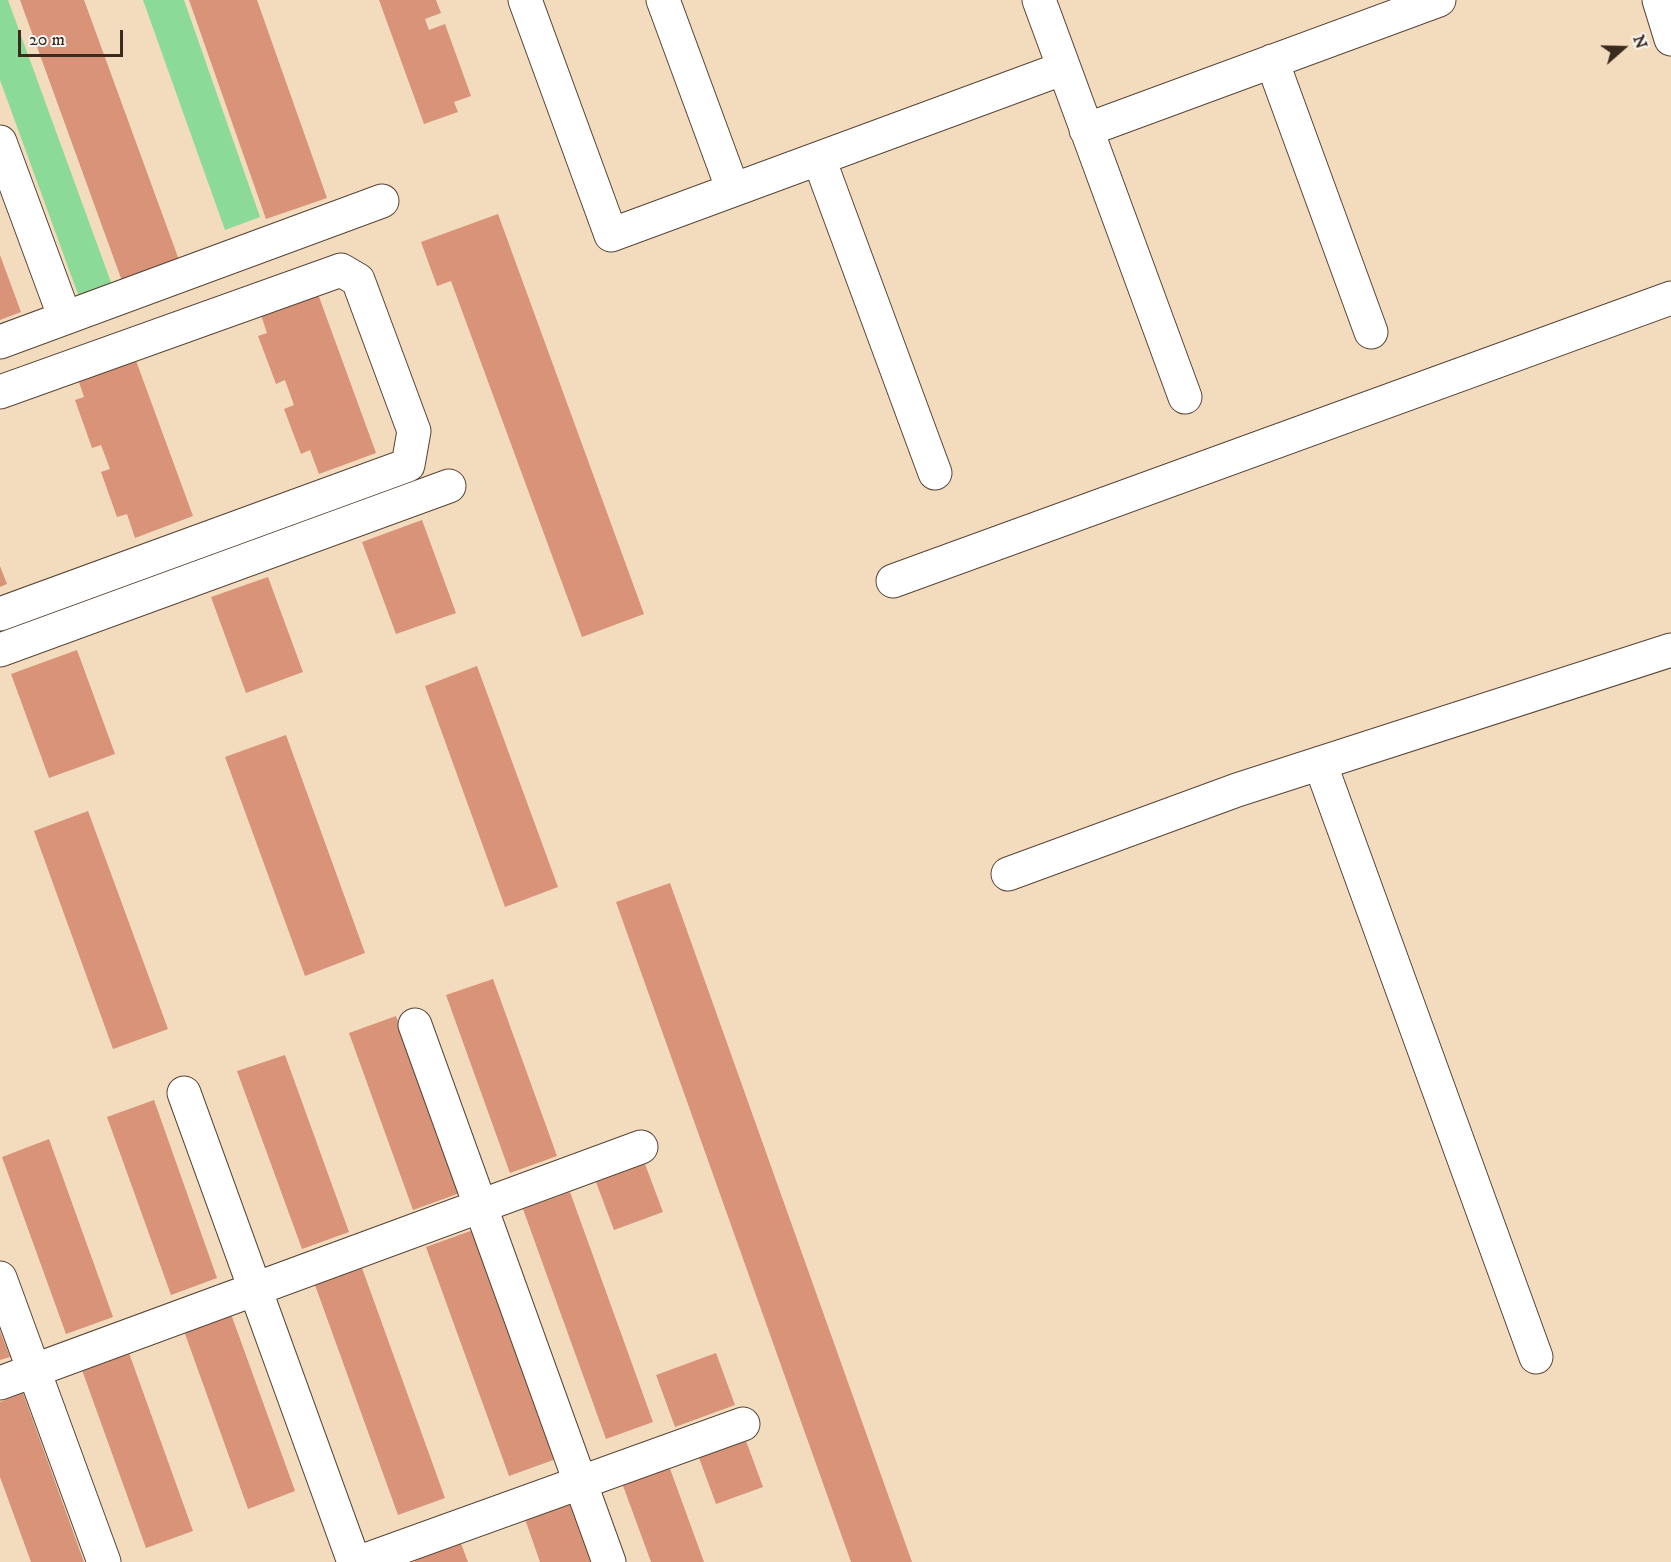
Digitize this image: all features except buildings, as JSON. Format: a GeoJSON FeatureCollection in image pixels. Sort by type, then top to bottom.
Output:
{"type":"FeatureCollection","features":[{"type":"Feature","properties":{"kind":"lane"},"geometry":{"type":"LineString","coordinates":[[525,0],[611,235],[1064,68]]}},
{"type":"Feature","properties":{"kind":"lane"},"geometry":{"type":"LineString","coordinates":[[663,0],[733,190]]}},
{"type":"Feature","properties":{"kind":"lane"},"geometry":{"type":"LineString","coordinates":[[1039,0],[1185,397]]}},
{"type":"Feature","properties":{"kind":"lane"},"geometry":{"type":"LineString","coordinates":[[1086,130],[1439,0]]}},
{"type":"Feature","properties":{"kind":"lane"},"geometry":{"type":"LineString","coordinates":[[1659,0],[1671,39]]}},
{"type":"Feature","properties":{"kind":"lane"},"geometry":{"type":"LineString","coordinates":[[1272,61],[1371,332]]}},
{"type":"Feature","properties":{"kind":"lane"},"geometry":{"type":"LineString","coordinates":[[0,142],[65,318]]}},
{"type":"Feature","properties":{"kind":"lane"},"geometry":{"type":"LineString","coordinates":[[819,159],[935,473]]}},
{"type":"Feature","properties":{"kind":"lane"},"geometry":{"type":"LineString","coordinates":[[0,342],[382,201]]}},
{"type":"Feature","properties":{"kind":"lane"},"geometry":{"type":"LineString","coordinates":[[0,392],[341,270],[358,280],[414,431],[408,465],[0,614]]}},
{"type":"Feature","properties":{"kind":"lane"},"geometry":{"type":"LineString","coordinates":[[894,581],[1671,298]]}},
{"type":"Feature","properties":{"kind":"lane"},"geometry":{"type":"LineString","coordinates":[[0,650],[449,486]]}},
{"type":"Feature","properties":{"kind":"lane"},"geometry":{"type":"LineString","coordinates":[[1008,874],[1320,763],[1671,651]]}},
{"type":"Feature","properties":{"kind":"lane"},"geometry":{"type":"LineString","coordinates":[[1320,763],[1536,1357]]}},
{"type":"Feature","properties":{"kind":"lane"},"geometry":{"type":"LineString","coordinates":[[415,1025],[609,1562]]}},
{"type":"Feature","properties":{"kind":"lane"},"geometry":{"type":"LineString","coordinates":[[184,1093],[354,1562]]}},
{"type":"Feature","properties":{"kind":"lane"},"geometry":{"type":"LineString","coordinates":[[0,1383],[641,1147]]}},
{"type":"Feature","properties":{"kind":"lane"},"geometry":{"type":"LineString","coordinates":[[0,1278],[104,1562]]}},
{"type":"Feature","properties":{"kind":"lane"},"geometry":{"type":"LineString","coordinates":[[360,1562],[743,1424]]}},
{"type":"Feature","properties":{"kind":"green space"},"geometry":{"type":"Polygon","coordinates":[[[0,0],[8,0],[112,285],[79,297],[0,80],[0,0]]]}},
{"type":"Feature","properties":{"kind":"green space"},"geometry":{"type":"Polygon","coordinates":[[[143,0],[184,0],[260,217],[225,230],[143,0]]]}}]}
